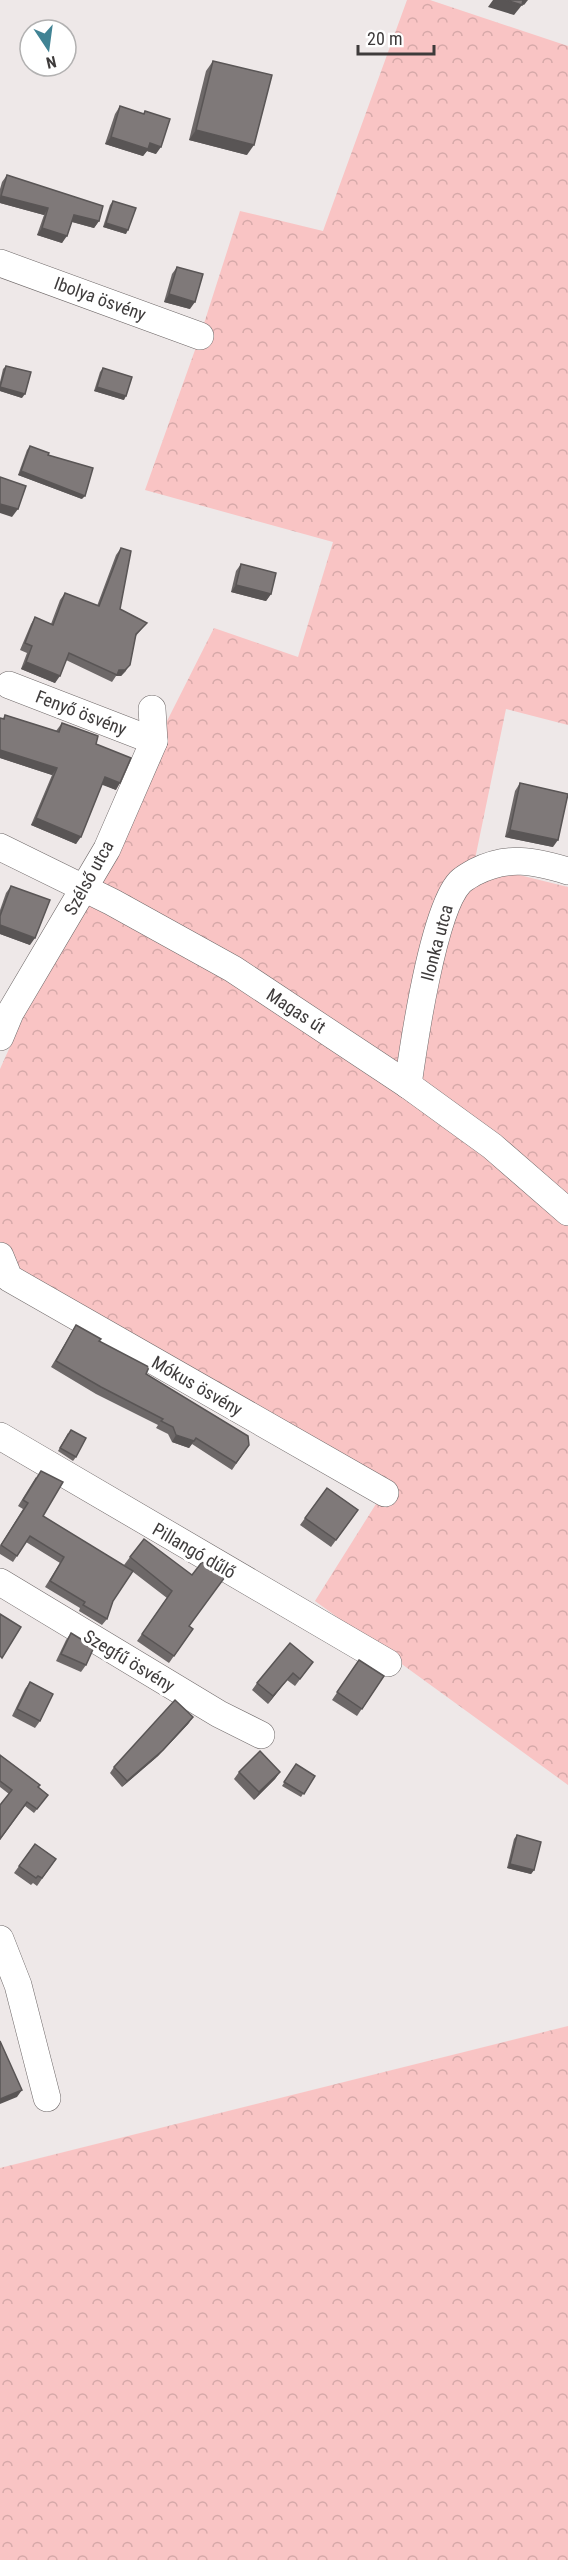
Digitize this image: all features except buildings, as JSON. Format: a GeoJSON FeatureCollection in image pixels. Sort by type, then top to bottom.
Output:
{"type":"FeatureCollection","features":[{"type":"Feature","properties":{"kind":"street","name":"Ibolya ösvény"},"geometry":{"type":"LineString","coordinates":[[0,263],[200,336]]}},
{"type":"Feature","properties":{"kind":"street","name":"Fenyő ösvény"},"geometry":{"type":"LineString","coordinates":[[9,685],[154,741]]}},
{"type":"Feature","properties":{"kind":"street","name":"Szélső utca"},"geometry":{"type":"LineString","coordinates":[[0,1037],[10,1013],[107,849],[154,741],[153,710]]}},
{"type":"Feature","properties":{"kind":"street","name":"Magas út"},"geometry":{"type":"LineString","coordinates":[[0,847],[233,969],[408,1085],[492,1146],[568,1212]]}},
{"type":"Feature","properties":{"kind":"street","name":"Ilonka utca"},"geometry":{"type":"LineString","coordinates":[[408,1085],[420,1010],[449,896],[461,880],[494,862],[534,861],[568,871]]}},
{"type":"Feature","properties":{"kind":"street","name":"Mókus ösvény"},"geometry":{"type":"LineString","coordinates":[[5,1267],[385,1493]]}},
{"type":"Feature","properties":{"kind":"street","name":"Pillangó dűlő"},"geometry":{"type":"LineString","coordinates":[[0,1436],[388,1663]]}},
{"type":"Feature","properties":{"kind":"street","name":"Szegfű ösvény"},"geometry":{"type":"LineString","coordinates":[[0,1582],[219,1714],[261,1735]]}},
{"type":"Feature","properties":{"kind":"street"},"geometry":{"type":"LineString","coordinates":[[0,1939],[18,1985],[47,2098]]}},
{"type":"Feature","properties":{"kind":"green space"},"geometry":{"type":"Polygon","coordinates":[[[407,0],[430,0],[568,46],[568,725],[506,709],[474,864],[568,887],[568,1785],[315,1601],[386,1488],[0,1268],[0,1069],[71,911],[214,628],[298,657],[333,542],[145,490],[200,336],[240,211],[323,231],[407,0]]]}},
{"type":"Feature","properties":{"kind":"green space"},"geometry":{"type":"Polygon","coordinates":[[[568,2026],[568,2560],[0,2560],[0,2168],[568,2026]]]}}]}
